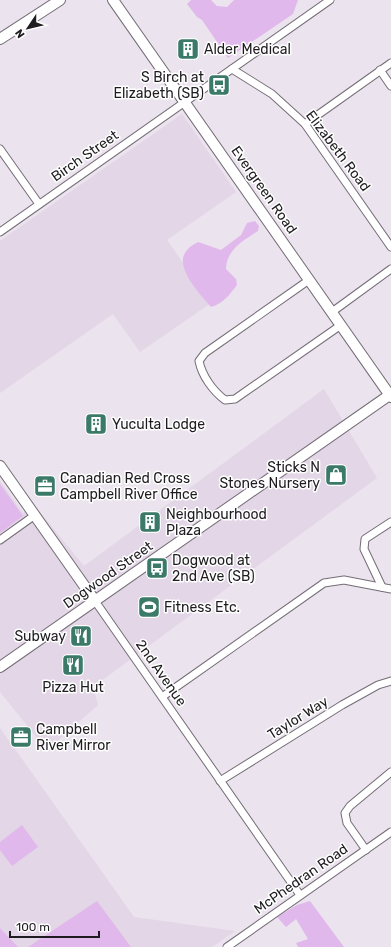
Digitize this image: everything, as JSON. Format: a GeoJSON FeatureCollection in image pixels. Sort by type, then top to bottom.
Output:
{"type":"FeatureCollection","features":[{"type":"Feature","properties":{"kind":"street"},"geometry":{"type":"LineString","coordinates":[[0,39],[60,0]]}},
{"type":"Feature","properties":{"kind":"street","name":"Evergreen Road"},"geometry":{"type":"LineString","coordinates":[[113,0],[391,395]]}},
{"type":"Feature","properties":{"kind":"street","name":"Birch Street"},"geometry":{"type":"LineString","coordinates":[[0,232],[330,0]]}},
{"type":"Feature","properties":{"kind":"street"},"geometry":{"type":"LineString","coordinates":[[305,124],[391,63]]}},
{"type":"Feature","properties":{"kind":"street","name":"Elizabeth Road"},"geometry":{"type":"LineString","coordinates":[[232,69],[272,94],[305,124],[391,247]]}},
{"type":"Feature","properties":{"kind":"street"},"geometry":{"type":"LineString","coordinates":[[380,70],[391,86]]}},
{"type":"Feature","properties":{"kind":"street"},"geometry":{"type":"LineString","coordinates":[[0,149],[39,204]]}},
{"type":"Feature","properties":{"kind":"street"},"geometry":{"type":"LineString","coordinates":[[332,312],[391,269]]}},
{"type":"Feature","properties":{"kind":"street"},"geometry":{"type":"LineString","coordinates":[[309,280],[205,353],[199,361],[201,371],[208,381],[218,395],[225,400],[235,399],[341,325]]}},
{"type":"Feature","properties":{"kind":"street","name":"Dogwood Street"},"geometry":{"type":"LineString","coordinates":[[0,667],[391,395]]}},
{"type":"Feature","properties":{"kind":"street","name":"2nd Avenue"},"geometry":{"type":"LineString","coordinates":[[0,466],[96,601],[300,895]]}},
{"type":"Feature","properties":{"kind":"street"},"geometry":{"type":"LineString","coordinates":[[0,540],[35,515]]}},
{"type":"Feature","properties":{"kind":"street"},"geometry":{"type":"LineString","coordinates":[[382,587],[364,549],[365,539],[391,522]]}},
{"type":"Feature","properties":{"kind":"street"},"geometry":{"type":"LineString","coordinates":[[162,697],[324,583],[344,580],[391,589]]}},
{"type":"Feature","properties":{"kind":"street","name":"Taylor Way"},"geometry":{"type":"LineString","coordinates":[[220,781],[342,705],[378,685],[391,681]]}},
{"type":"Feature","properties":{"kind":"street"},"geometry":{"type":"LineString","coordinates":[[366,850],[347,823],[345,813],[350,806],[391,772]]}},
{"type":"Feature","properties":{"kind":"street","name":"McPhedran Road"},"geometry":{"type":"LineString","coordinates":[[227,947],[391,832]]}},
{"type":"Feature","properties":{"kind":"shaded area"},"geometry":{"type":"Polygon","coordinates":[[[191,0],[211,0],[217,6],[227,7],[234,0],[298,0],[293,14],[228,58],[202,20],[197,17],[187,4],[191,0]]]}},
{"type":"Feature","properties":{"kind":"shaded area"},"geometry":{"type":"Polygon","coordinates":[[[182,114],[236,192],[167,240],[211,303],[140,352],[113,314],[0,393],[0,241],[182,114]]]}},
{"type":"Feature","properties":{"kind":"shaded area"},"geometry":{"type":"Polygon","coordinates":[[[255,221],[259,226],[258,231],[232,251],[227,262],[226,269],[236,279],[237,285],[223,301],[211,307],[189,280],[183,263],[184,256],[191,246],[198,242],[221,250],[241,235],[247,223],[255,221]]]}},
{"type":"Feature","properties":{"kind":"shaded area"},"geometry":{"type":"Polygon","coordinates":[[[324,389],[377,478],[93,687],[98,705],[47,750],[0,692],[0,481],[23,513],[34,505],[84,566],[324,389]]]}},
{"type":"Feature","properties":{"kind":"shaded area"},"geometry":{"type":"Polygon","coordinates":[[[0,484],[23,516],[0,533],[0,484]]]}},
{"type":"Feature","properties":{"kind":"shaded area"},"geometry":{"type":"Polygon","coordinates":[[[0,728],[134,917],[235,931],[212,947],[0,947],[0,728]]]}},
{"type":"Feature","properties":{"kind":"shaded area"},"geometry":{"type":"Polygon","coordinates":[[[22,825],[38,847],[12,866],[0,850],[0,842],[22,825]]]}},
{"type":"Feature","properties":{"kind":"shaded area"},"geometry":{"type":"Polygon","coordinates":[[[97,901],[131,947],[28,947],[97,901]]]}},
{"type":"Feature","properties":{"kind":"shaded area"},"geometry":{"type":"Polygon","coordinates":[[[310,901],[344,947],[298,947],[296,943],[308,939],[296,919],[286,927],[277,917],[297,905],[310,901]]]}},
{"type":"Feature","properties":{"kind":"shaded area"},"geometry":{"type":"Polygon","coordinates":[[[0,928],[18,947],[0,947],[0,928]]]}},
{"type":"Feature","properties":{"kind":"place","name":"Alder Medical"},"geometry":{"type":"Point","coordinates":[188,49]}},
{"type":"Feature","properties":{"kind":"place","name":"S Birch at Elizabeth (SB)"},"geometry":{"type":"Point","coordinates":[219,85]}},
{"type":"Feature","properties":{"kind":"place","name":"Yuculta Lodge"},"geometry":{"type":"Point","coordinates":[96,424]}},
{"type":"Feature","properties":{"kind":"place","name":"Sticks N Stones Nursery"},"geometry":{"type":"Point","coordinates":[336,475]}},
{"type":"Feature","properties":{"kind":"place","name":"Canadian Red Cross Campbell River Office"},"geometry":{"type":"Point","coordinates":[45,486]}},
{"type":"Feature","properties":{"kind":"place","name":"Neighbourhood Plaza"},"geometry":{"type":"Point","coordinates":[150,522]}},
{"type":"Feature","properties":{"kind":"place","name":"Dogwood at 2nd Ave (SB)"},"geometry":{"type":"Point","coordinates":[157,568]}},
{"type":"Feature","properties":{"kind":"place","name":"Fitness Etc."},"geometry":{"type":"Point","coordinates":[149,607]}},
{"type":"Feature","properties":{"kind":"place","name":"Subway"},"geometry":{"type":"Point","coordinates":[81,636]}},
{"type":"Feature","properties":{"kind":"place","name":"Pizza Hut"},"geometry":{"type":"Point","coordinates":[73,665]}},
{"type":"Feature","properties":{"kind":"place","name":"Campbell River Mirror"},"geometry":{"type":"Point","coordinates":[21,737]}}]}
